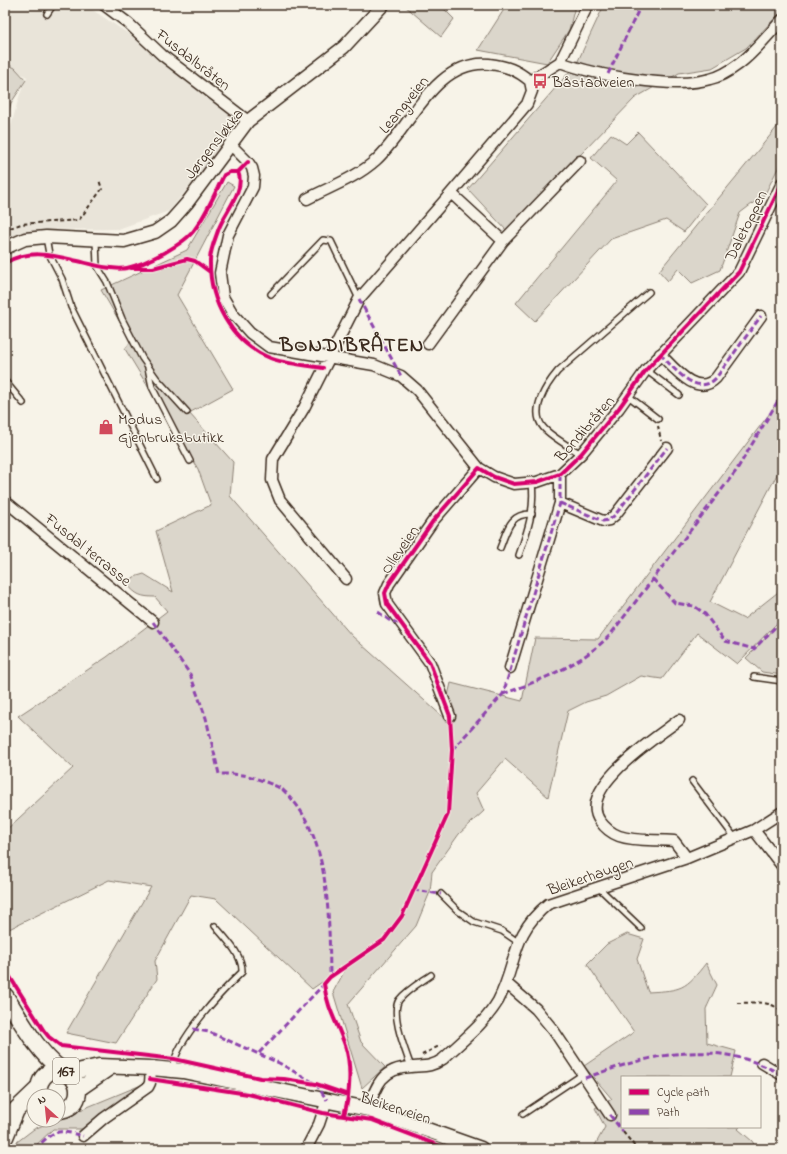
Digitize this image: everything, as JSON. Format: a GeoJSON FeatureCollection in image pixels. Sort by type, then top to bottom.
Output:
{"type":"FeatureCollection","features":[{"type":"Feature","properties":{"kind":"main road","name":"167"},"geometry":{"type":"LineString","coordinates":[[5,996],[30,1038],[52,1063],[65,1071],[78,1082],[79,1089],[76,1100],[73,1105],[66,1108]]}},
{"type":"Feature","properties":{"kind":"main road","name":"167"},"geometry":{"type":"LineString","coordinates":[[30,1038],[40,1070],[39,1088]]}},
{"type":"Feature","properties":{"kind":"main road"},"geometry":{"type":"LineString","coordinates":[[65,1071],[99,1066],[111,1067]]}},
{"type":"Feature","properties":{"kind":"main road","name":"Bleikerveien"},"geometry":{"type":"LineString","coordinates":[[111,1067],[172,1070],[368,1109],[481,1149]]}},
{"type":"Feature","properties":{"kind":"main road"},"geometry":{"type":"LineString","coordinates":[[79,1089],[111,1067]]}},
{"type":"Feature","properties":{"kind":"main road","name":"167"},"geometry":{"type":"LineString","coordinates":[[39,1088],[49,1071],[65,1071]]}},
{"type":"Feature","properties":{"kind":"main road","name":"167"},"geometry":{"type":"LineString","coordinates":[[7,1131],[16,1110],[26,1100]]}},
{"type":"Feature","properties":{"kind":"main road","name":"167"},"geometry":{"type":"LineString","coordinates":[[7,1131],[26,1116]]}},
{"type":"Feature","properties":{"kind":"street","name":"Fusdalbråten"},"geometry":{"type":"LineString","coordinates":[[104,5],[128,23],[162,55],[248,121]]}},
{"type":"Feature","properties":{"kind":"street","name":"Jørgensløkka"},"geometry":{"type":"LineString","coordinates":[[5,248],[25,239],[46,238],[124,241],[155,232],[171,221],[187,202],[248,121],[344,47],[383,5]]}},
{"type":"Feature","properties":{"kind":"street"},"geometry":{"type":"LineString","coordinates":[[346,579],[280,500],[272,480],[274,459],[304,408],[359,299],[527,104],[532,91],[530,81],[560,62],[588,5]]}},
{"type":"Feature","properties":{"kind":"street"},"geometry":{"type":"LineString","coordinates":[[560,62],[599,73],[654,82],[693,82],[710,79],[739,64],[782,20]]}},
{"type":"Feature","properties":{"kind":"street","name":"Leangveien"},"geometry":{"type":"LineString","coordinates":[[307,199],[353,176],[367,167],[382,154],[438,85],[451,73],[466,66],[483,64],[504,66],[517,70],[530,81]]}},
{"type":"Feature","properties":{"kind":"street","name":"Bondibråten"},"geometry":{"type":"LineString","coordinates":[[230,144],[252,168],[253,187],[228,235],[220,273],[223,297],[233,314],[250,333],[269,346],[374,364],[401,376],[417,390],[479,468],[494,477],[514,484],[532,483],[560,474],[580,454],[628,395],[646,370],[683,332]]}},
{"type":"Feature","properties":{"kind":"street"},"geometry":{"type":"LineString","coordinates":[[428,344],[503,242],[580,161]]}},
{"type":"Feature","properties":{"kind":"street","name":"Daletoppen"},"geometry":{"type":"LineString","coordinates":[[683,332],[739,272],[782,183]]}},
{"type":"Feature","properties":{"kind":"street"},"geometry":{"type":"LineString","coordinates":[[451,193],[503,242]]}},
{"type":"Feature","properties":{"kind":"street"},"geometry":{"type":"LineString","coordinates":[[660,354],[692,382],[699,385],[708,385],[716,378],[761,316]]}},
{"type":"Feature","properties":{"kind":"street"},"geometry":{"type":"LineString","coordinates":[[560,503],[603,521],[609,520],[615,515],[667,448]]}},
{"type":"Feature","properties":{"kind":"street","name":"Olleveien"},"geometry":{"type":"LineString","coordinates":[[450,716],[430,663],[388,604],[385,593],[389,584],[433,521],[479,468]]}},
{"type":"Feature","properties":{"kind":"street"},"geometry":{"type":"LineString","coordinates":[[510,668],[560,503],[560,474]]}},
{"type":"Feature","properties":{"kind":"street","name":"Fusdal terrasse"},"geometry":{"type":"LineString","coordinates":[[5,501],[153,622]]}},
{"type":"Feature","properties":{"kind":"street","name":"Bleikerhaugen"},"geometry":{"type":"LineString","coordinates":[[679,720],[619,767],[609,777],[598,794],[596,810],[598,818],[605,827],[612,832],[629,838],[674,841],[687,858]]}},
{"type":"Feature","properties":{"kind":"street","name":"Bleikerhaugen"},"geometry":{"type":"LineString","coordinates":[[368,1109],[376,1085],[383,1076],[410,1063],[435,1065],[444,1059],[491,1012],[506,983],[518,942],[536,913],[548,904],[687,858],[754,830],[782,812]]}},
{"type":"Feature","properties":{"kind":"street"},"geometry":{"type":"LineString","coordinates":[[754,830],[782,866]]}},
{"type":"Feature","properties":{"kind":"street"},"geometry":{"type":"LineString","coordinates":[[506,983],[536,1009],[554,1031],[610,1115]]}},
{"type":"Feature","properties":{"kind":"street"},"geometry":{"type":"LineString","coordinates":[[762,1063],[782,1075]]}},
{"type":"Feature","properties":{"kind":"street"},"geometry":{"type":"LineString","coordinates":[[83,1136],[104,1118],[148,1087],[150,1083],[151,1068]]}},
{"type":"Feature","properties":{"kind":"street"},"geometry":{"type":"LineString","coordinates":[[306,1149],[319,1124],[327,1100]]}},
{"type":"Feature","properties":{"kind":"lane"},"geometry":{"type":"LineString","coordinates":[[47,14],[53,5]]}},
{"type":"Feature","properties":{"kind":"lane"},"geometry":{"type":"LineString","coordinates":[[46,238],[49,254],[62,279],[72,307],[157,479]]}},
{"type":"Feature","properties":{"kind":"lane"},"geometry":{"type":"LineString","coordinates":[[271,294],[323,240],[331,241],[359,299]]}},
{"type":"Feature","properties":{"kind":"lane"},"geometry":{"type":"LineString","coordinates":[[96,241],[97,266],[107,282],[122,319],[148,367],[187,412]]}},
{"type":"Feature","properties":{"kind":"lane","name":"Bondibråten"},"geometry":{"type":"LineString","coordinates":[[580,454],[543,427],[538,415],[541,396],[548,383],[558,371],[648,292]]}},
{"type":"Feature","properties":{"kind":"lane"},"geometry":{"type":"LineString","coordinates":[[148,367],[152,387],[190,461]]}},
{"type":"Feature","properties":{"kind":"lane"},"geometry":{"type":"LineString","coordinates":[[646,370],[679,395]]}},
{"type":"Feature","properties":{"kind":"lane"},"geometry":{"type":"LineString","coordinates":[[5,381],[23,403]]}},
{"type":"Feature","properties":{"kind":"lane"},"geometry":{"type":"LineString","coordinates":[[628,395],[658,419]]}},
{"type":"Feature","properties":{"kind":"lane"},"geometry":{"type":"LineString","coordinates":[[519,555],[532,514],[534,500],[532,483]]}},
{"type":"Feature","properties":{"kind":"lane"},"geometry":{"type":"LineString","coordinates":[[500,548],[512,520],[522,514],[532,514]]}},
{"type":"Feature","properties":{"kind":"lane"},"geometry":{"type":"LineString","coordinates":[[754,677],[782,681]]}},
{"type":"Feature","properties":{"kind":"lane"},"geometry":{"type":"LineString","coordinates":[[692,781],[735,838]]}},
{"type":"Feature","properties":{"kind":"lane"},"geometry":{"type":"LineString","coordinates":[[598,887],[641,928]]}},
{"type":"Feature","properties":{"kind":"lane"},"geometry":{"type":"LineString","coordinates":[[441,894],[458,911],[474,922],[502,931],[518,942]]}},
{"type":"Feature","properties":{"kind":"lane"},"geometry":{"type":"LineString","coordinates":[[172,1070],[174,1059],[206,1010],[218,995],[242,972],[242,966],[233,948],[215,926]]}},
{"type":"Feature","properties":{"kind":"lane"},"geometry":{"type":"LineString","coordinates":[[410,1063],[397,1021],[396,1010],[398,1003],[404,996],[431,975]]}},
{"type":"Feature","properties":{"kind":"lane"},"geometry":{"type":"LineString","coordinates":[[523,1114],[583,1074]]}},
{"type":"Feature","properties":{"kind":"path"},"geometry":{"type":"LineString","coordinates":[[10,228],[21,224],[79,220],[102,189],[99,180]]}},
{"type":"Feature","properties":{"kind":"path"},"geometry":{"type":"LineString","coordinates":[[658,419],[660,439],[667,448]]}},
{"type":"Feature","properties":{"kind":"path"},"geometry":{"type":"LineString","coordinates":[[737,1003],[764,1002],[777,1006],[782,1013]]}},
{"type":"Feature","properties":{"kind":"path"},"geometry":{"type":"LineString","coordinates":[[410,1063],[444,1044]]}},
{"type":"Feature","properties":{"kind":"path"},"geometry":{"type":"LineString","coordinates":[[623,1132],[637,1149]]}},
{"type":"Feature","properties":{"kind":"shaded area"},"geometry":{"type":"Polygon","coordinates":[[[5,5],[85,5],[153,50],[247,117],[169,211],[118,229],[43,230],[6,246],[5,148],[19,97],[27,77],[5,64],[5,5]]]}},
{"type":"Feature","properties":{"kind":"shaded area"},"geometry":{"type":"Polygon","coordinates":[[[404,5],[440,5],[454,19],[441,37],[404,5]]]}},
{"type":"Feature","properties":{"kind":"shaded area"},"geometry":{"type":"Polygon","coordinates":[[[502,5],[575,6],[569,30],[547,63],[478,50],[505,8],[502,5]]]}},
{"type":"Feature","properties":{"kind":"shaded area"},"geometry":{"type":"Polygon","coordinates":[[[604,5],[782,5],[782,11],[746,48],[712,68],[679,73],[635,98],[507,231],[468,189],[577,63],[604,5]]]}},
{"type":"Feature","properties":{"kind":"shaded area"},"geometry":{"type":"Polygon","coordinates":[[[5,63],[15,68],[26,80],[11,103],[5,126],[5,63]]]}},
{"type":"Feature","properties":{"kind":"shaded area"},"geometry":{"type":"Polygon","coordinates":[[[782,121],[782,160],[765,194],[740,213],[720,270],[692,283],[678,269],[668,281],[659,271],[782,121]]]}},
{"type":"Feature","properties":{"kind":"shaded area"},"geometry":{"type":"Polygon","coordinates":[[[638,132],[706,204],[684,232],[666,220],[611,239],[535,321],[516,303],[617,181],[591,158],[611,134],[626,144],[638,132]]]}},
{"type":"Feature","properties":{"kind":"shaded area"},"geometry":{"type":"Polygon","coordinates":[[[227,182],[234,186],[177,295],[233,389],[189,413],[233,462],[230,496],[352,636],[443,717],[451,683],[522,701],[535,638],[598,639],[770,413],[782,394],[782,465],[710,602],[744,619],[782,589],[782,618],[737,664],[697,633],[662,679],[641,676],[606,696],[586,702],[568,711],[548,797],[505,759],[476,793],[484,811],[459,834],[432,872],[430,892],[416,926],[348,1004],[361,1042],[385,1067],[362,1088],[333,992],[349,963],[312,989],[216,899],[191,895],[155,961],[157,979],[116,1043],[66,1033],[151,887],[109,880],[5,931],[5,831],[73,768],[18,716],[107,657],[167,611],[155,597],[139,595],[127,584],[134,577],[144,574],[173,592],[156,531],[211,505],[198,469],[125,349],[131,341],[101,290],[187,250],[227,182]]]}},
{"type":"Feature","properties":{"kind":"shaded area"},"geometry":{"type":"Polygon","coordinates":[[[782,621],[782,675],[762,672],[746,658],[782,621]]]}},
{"type":"Feature","properties":{"kind":"shaded area"},"geometry":{"type":"Polygon","coordinates":[[[627,934],[644,939],[637,959],[648,992],[682,987],[693,979],[706,963],[717,985],[706,1009],[707,1043],[736,1051],[730,1076],[621,1076],[621,1128],[739,1128],[738,1129],[752,1141],[757,1149],[593,1149],[605,1127],[595,1108],[612,1099],[584,1066],[634,1032],[587,964],[607,944],[627,934]]]}},
{"type":"Feature","properties":{"kind":"shaded area"},"geometry":{"type":"Polygon","coordinates":[[[146,1083],[85,1129],[53,1129],[32,1149],[13,1149],[13,1145],[36,1128],[66,1128],[66,1116],[146,1083]]]}},
{"type":"Feature","properties":{"kind":"marked path"},"geometry":{"type":"LineString","coordinates":[[608,74],[641,5]]}},
{"type":"Feature","properties":{"kind":"marked path"},"geometry":{"type":"LineString","coordinates":[[359,299],[401,376]]}},
{"type":"Feature","properties":{"kind":"marked path"},"geometry":{"type":"LineString","coordinates":[[660,354],[686,379],[701,385],[709,383],[716,378],[761,316]]}},
{"type":"Feature","properties":{"kind":"marked path"},"geometry":{"type":"LineString","coordinates":[[503,694],[546,677],[573,663],[599,646],[610,635],[736,471],[782,394]]}},
{"type":"Feature","properties":{"kind":"marked path"},"geometry":{"type":"LineString","coordinates":[[560,503],[603,521],[609,520],[615,515],[667,448]]}},
{"type":"Feature","properties":{"kind":"marked path"},"geometry":{"type":"LineString","coordinates":[[452,750],[503,694],[560,503],[560,474]]}},
{"type":"Feature","properties":{"kind":"marked path"},"geometry":{"type":"LineString","coordinates":[[653,579],[675,603],[694,606],[705,614],[725,641],[754,649],[782,620]]}},
{"type":"Feature","properties":{"kind":"marked path"},"geometry":{"type":"LineString","coordinates":[[378,612],[389,620],[401,624]]}},
{"type":"Feature","properties":{"kind":"marked path"},"geometry":{"type":"LineString","coordinates":[[153,622],[190,674],[206,718],[219,774],[237,774],[247,776],[280,788],[299,808],[310,829],[319,853],[324,878],[329,929],[330,977]]}},
{"type":"Feature","properties":{"kind":"marked path"},"geometry":{"type":"LineString","coordinates":[[413,890],[441,894]]}},
{"type":"Feature","properties":{"kind":"marked path"},"geometry":{"type":"LineString","coordinates":[[259,1053],[324,984]]}},
{"type":"Feature","properties":{"kind":"marked path"},"geometry":{"type":"LineString","coordinates":[[193,1029],[209,1032],[279,1063],[316,1084],[327,1100]]}},
{"type":"Feature","properties":{"kind":"marked path"},"geometry":{"type":"LineString","coordinates":[[585,1078],[635,1062],[659,1056],[684,1053],[708,1053],[733,1056],[757,1063],[782,1075]]}},
{"type":"Feature","properties":{"kind":"marked path"},"geometry":{"type":"LineString","coordinates":[[610,1115],[623,1132]]}},
{"type":"Feature","properties":{"kind":"marked path"},"geometry":{"type":"LineString","coordinates":[[35,1149],[56,1132],[67,1132],[83,1136]]}},
{"type":"Feature","properties":{"kind":"cycle path"},"geometry":{"type":"LineString","coordinates":[[5,263],[22,256],[39,254],[121,269],[135,266],[164,253],[190,235],[211,203],[224,175],[230,172],[238,172],[248,162]]}},
{"type":"Feature","properties":{"kind":"cycle path"},"geometry":{"type":"LineString","coordinates":[[238,172],[240,179],[237,193],[219,228],[210,256],[213,290],[218,305],[234,331],[244,342],[256,351],[282,362],[323,368]]}},
{"type":"Feature","properties":{"kind":"cycle path"},"geometry":{"type":"LineString","coordinates":[[344,1115],[349,1089],[349,1062],[345,1045],[327,1001],[324,984],[330,977],[384,940],[402,916],[448,814],[452,750],[450,716],[430,663],[387,604],[385,593],[389,584],[433,521],[479,468],[494,477],[514,484],[537,482],[560,474],[581,454],[619,408],[646,370],[739,272],[782,183]]}},
{"type":"Feature","properties":{"kind":"cycle path"},"geometry":{"type":"LineString","coordinates":[[131,268],[153,268],[187,259],[195,261],[210,272]]}},
{"type":"Feature","properties":{"kind":"cycle path"},"geometry":{"type":"LineString","coordinates":[[5,969],[44,1031],[61,1046],[174,1059],[260,1078],[284,1079],[316,1084],[348,1095]]}},
{"type":"Feature","properties":{"kind":"cycle path"},"geometry":{"type":"LineString","coordinates":[[150,1079],[248,1094],[323,1113],[372,1120],[448,1149]]}},
{"type":"Feature","properties":{"kind":"place","name":"Båstadveien"},"geometry":{"type":"Point","coordinates":[540,81]}},
{"type":"Feature","properties":{"kind":"place","name":"Modus Gjenbruksbutikk"},"geometry":{"type":"Point","coordinates":[106,427]}},
{"type":"Feature","properties":{"kind":"district","name":"BONDIBRÅTEN"},"geometry":{"type":"Point","coordinates":[352,344]}}]}
